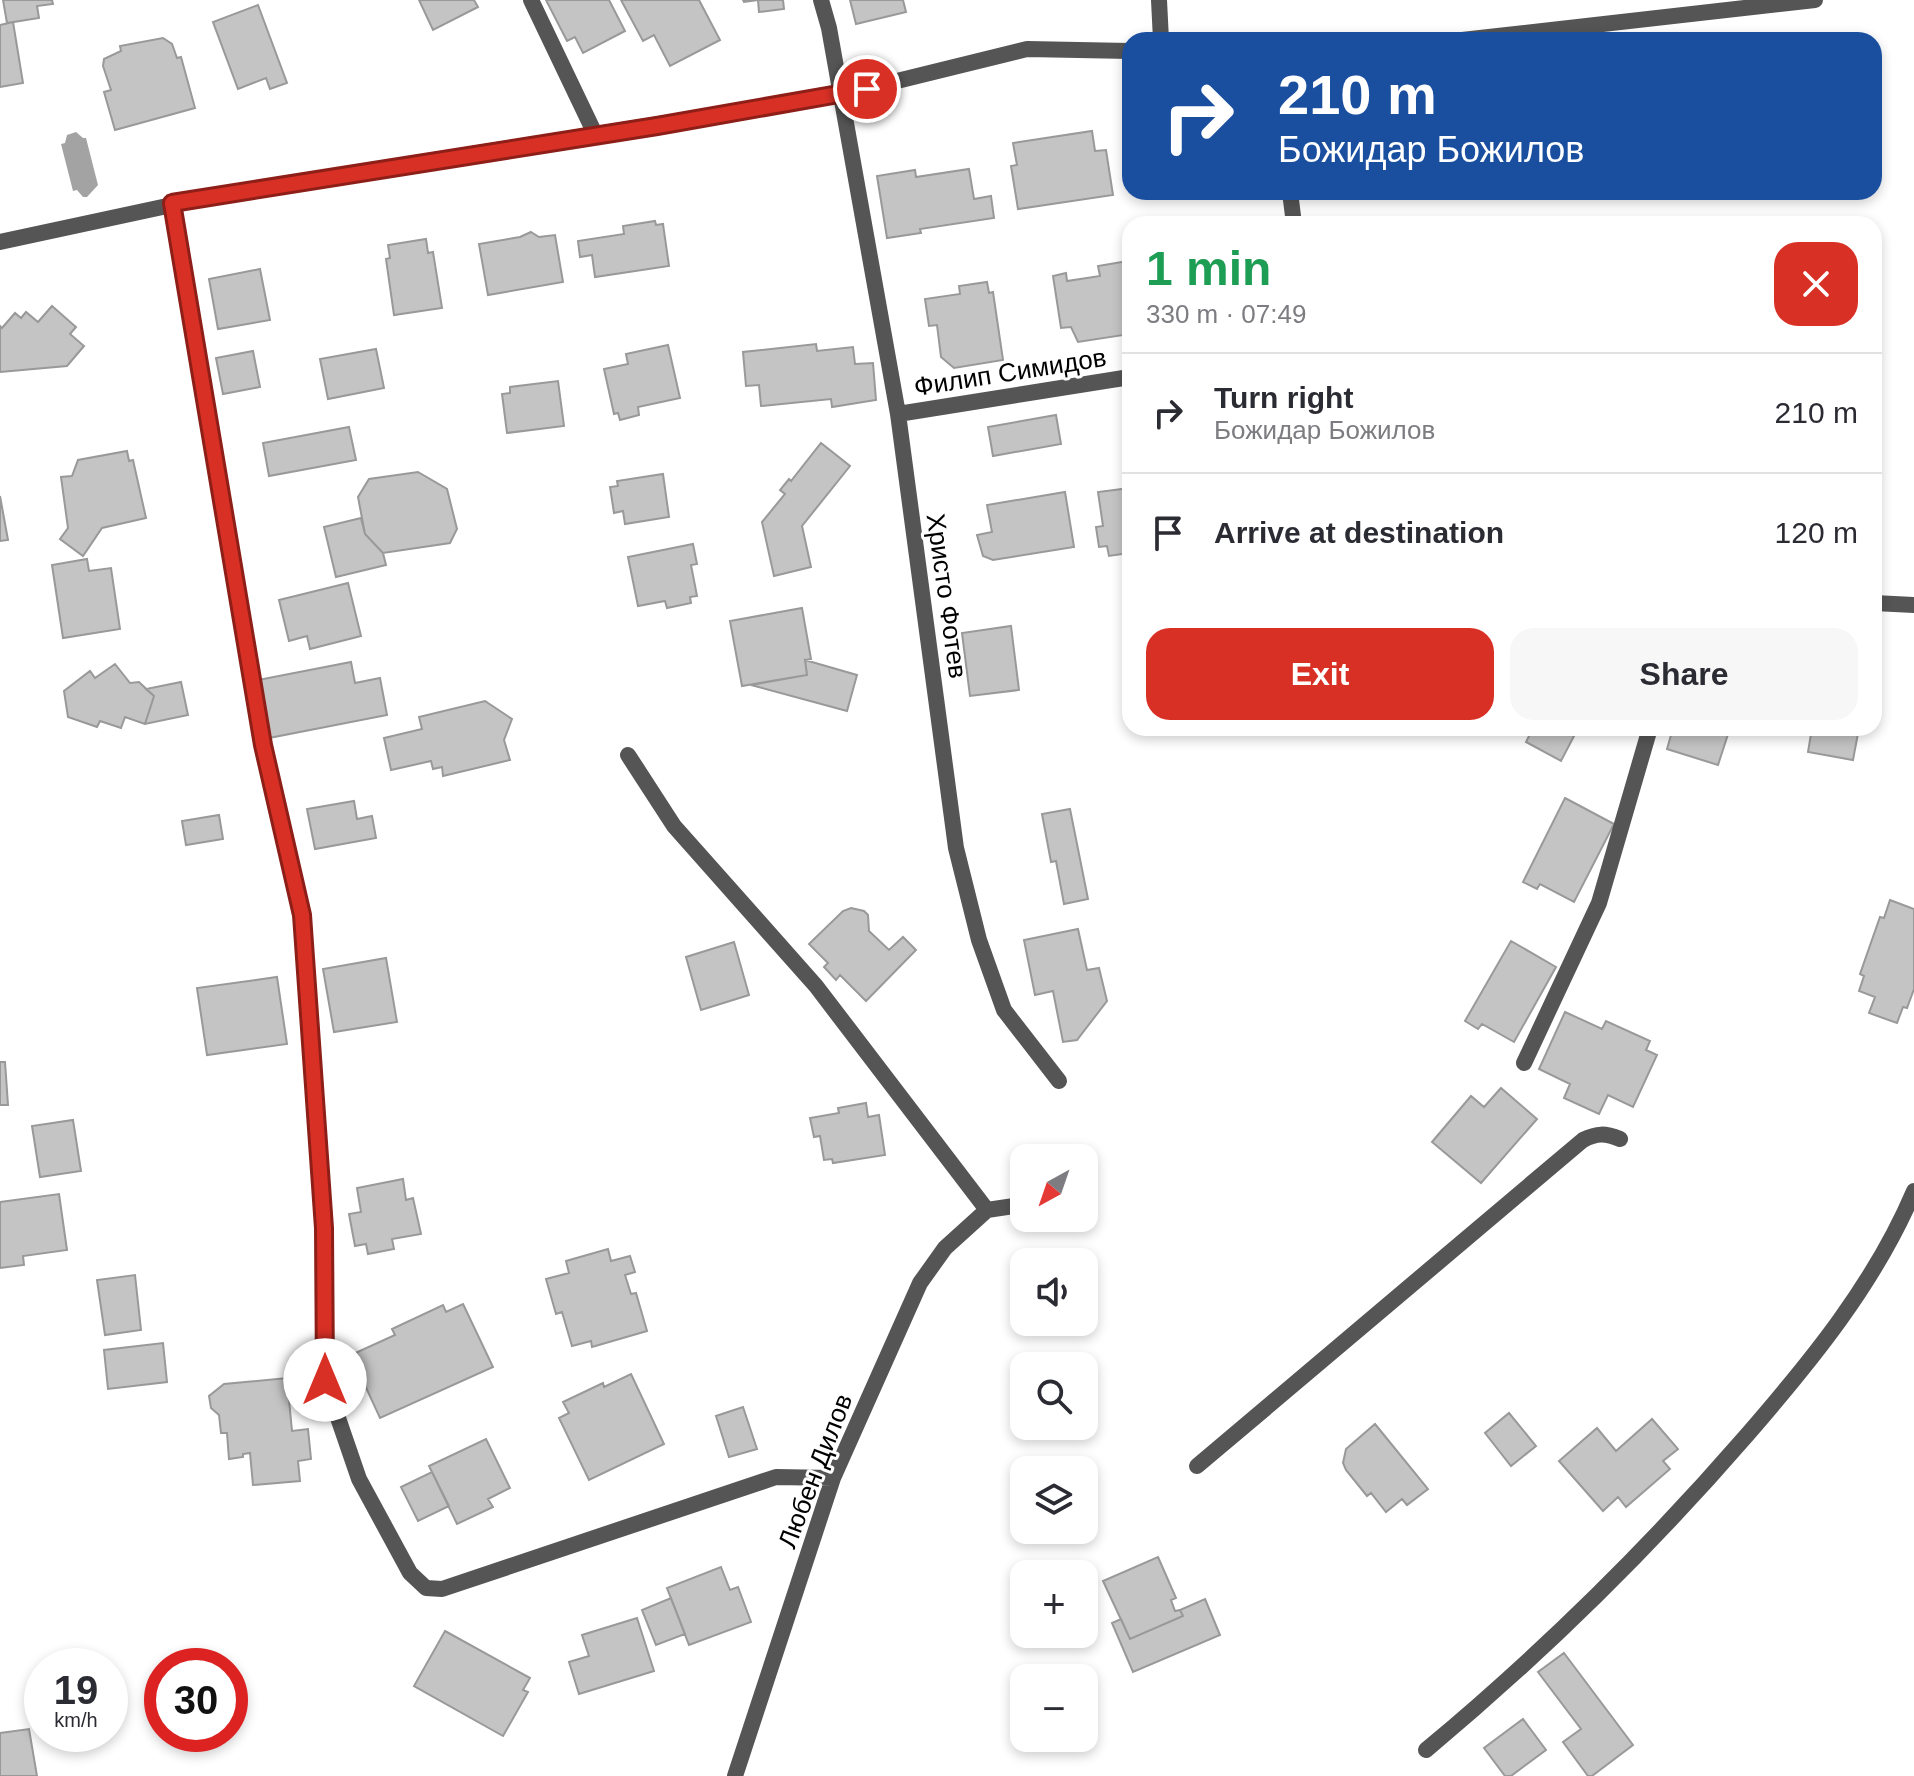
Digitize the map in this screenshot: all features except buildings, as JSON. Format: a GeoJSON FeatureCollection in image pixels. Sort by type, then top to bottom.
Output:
{"type":"FeatureCollection","features":[{"type":"Feature","properties":{"kind":"street"},"geometry":{"type":"LineString","coordinates":[[531,0],[596,136]]}},
{"type":"Feature","properties":{"kind":"street","name":"Христо Фотев"},"geometry":{"type":"LineString","coordinates":[[821,0],[898,414],[956,848],[979,940],[1004,1010],[1059,1081]]}},
{"type":"Feature","properties":{"kind":"street"},"geometry":{"type":"LineString","coordinates":[[1159,0],[1161,32]]}},
{"type":"Feature","properties":{"kind":"street"},"geometry":{"type":"LineString","coordinates":[[1533,32],[1815,0]]}},
{"type":"Feature","properties":{"kind":"street"},"geometry":{"type":"LineString","coordinates":[[0,242],[172,203],[840,95],[1027,49],[1122,51]]}},
{"type":"Feature","properties":{"kind":"street"},"geometry":{"type":"LineString","coordinates":[[172,203],[263,745],[302,915],[324,1228],[325,1380],[359,1479],[410,1573],[426,1588],[442,1589],[776,1477],[833,1478]]}},
{"type":"Feature","properties":{"kind":"street","name":"Филип Симидов"},"geometry":{"type":"LineString","coordinates":[[898,414],[1122,378]]}},
{"type":"Feature","properties":{"kind":"street"},"geometry":{"type":"LineString","coordinates":[[1882,603],[1914,605]]}},
{"type":"Feature","properties":{"kind":"street"},"geometry":{"type":"LineString","coordinates":[[1524,1063],[1599,903],[1648,736]]}},
{"type":"Feature","properties":{"kind":"street"},"geometry":{"type":"LineString","coordinates":[[628,755],[674,826],[816,986],[987,1210],[1010,1207]]}},
{"type":"Feature","properties":{"kind":"street"},"geometry":{"type":"LineString","coordinates":[[1197,1466],[1583,1140],[1595,1134],[1620,1139]]}},
{"type":"Feature","properties":{"kind":"street"},"geometry":{"type":"LineString","coordinates":[[1426,1750],[1560,1628],[1680,1512],[1836,1328],[1898,1228],[1914,1191]]}},
{"type":"Feature","properties":{"kind":"street","name":"Любен Дилов"},"geometry":{"type":"LineString","coordinates":[[735,1776],[833,1478],[920,1283],[945,1248],[987,1210]]}},
{"type":"Feature","properties":{"kind":"shaded area"},"geometry":{"type":"Polygon","coordinates":[[[76,132],[86,138],[98,185],[87,197],[77,190],[73,191],[61,144],[65,143],[67,135],[76,132]]]}},
{"type":"Feature","properties":{"kind":"route"},"geometry":{"type":"LineString","coordinates":[[325,1380],[324,1228],[302,915],[263,745],[172,203],[657,126],[867,89]]}}]}
